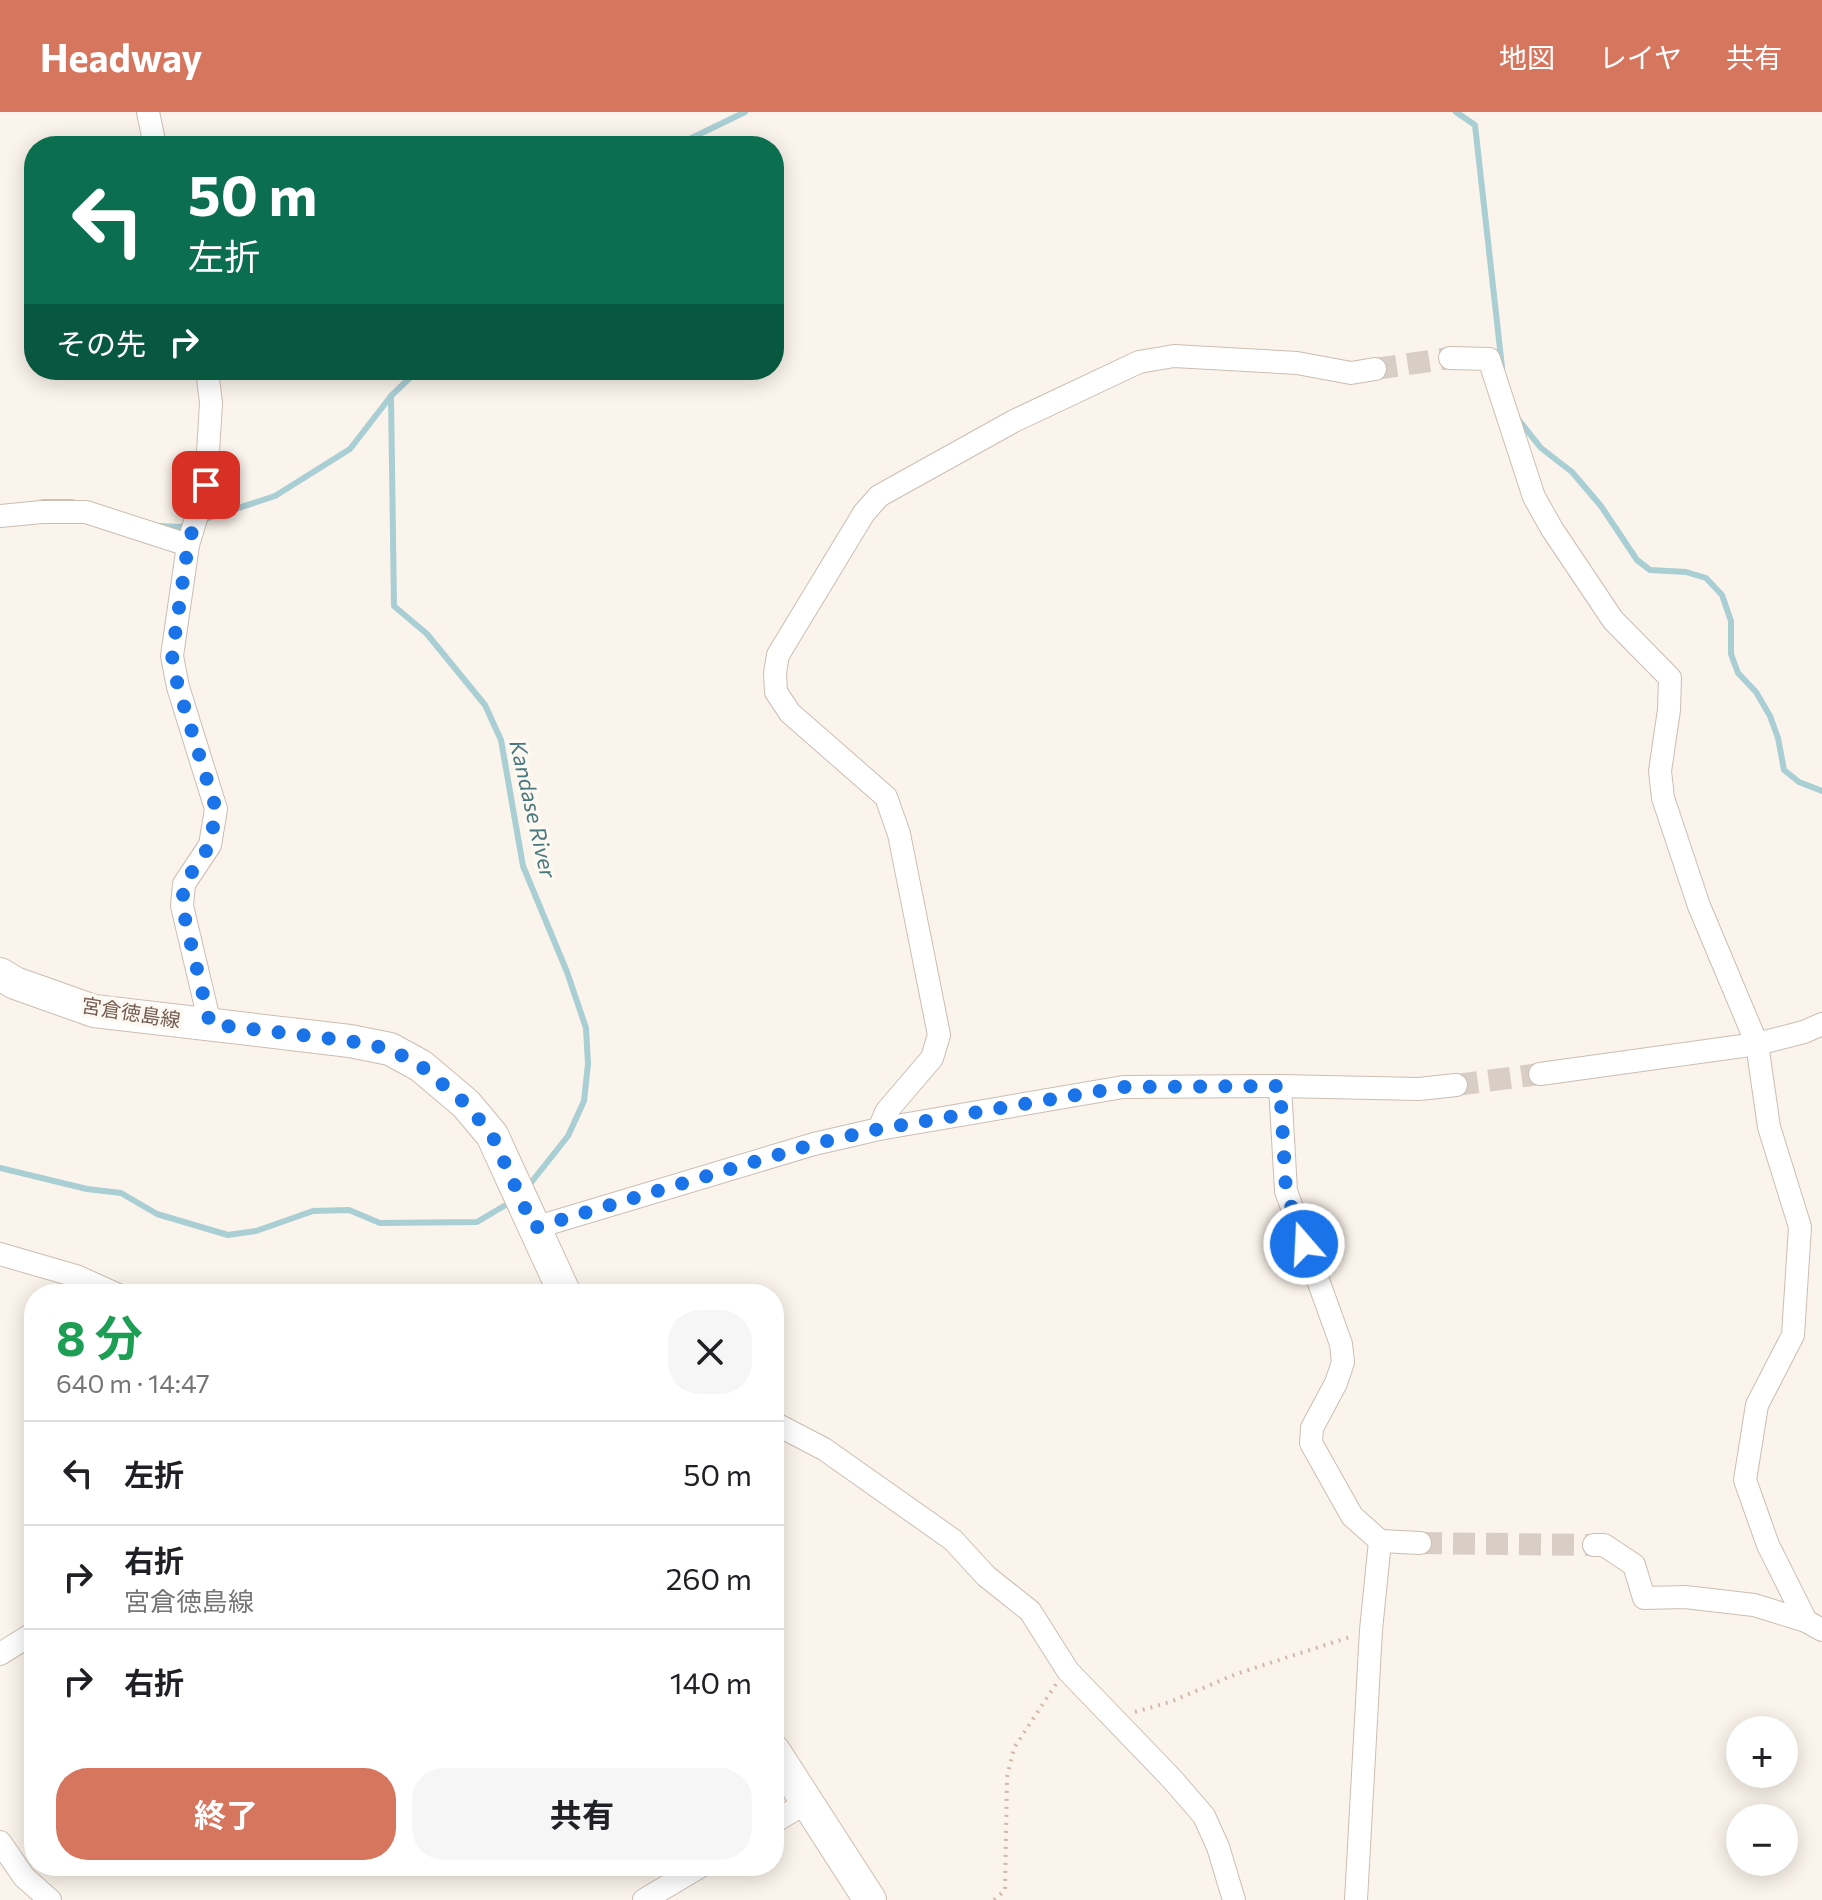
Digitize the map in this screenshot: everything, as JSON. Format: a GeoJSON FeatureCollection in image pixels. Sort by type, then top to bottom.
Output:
{"type":"FeatureCollection","features":[{"type":"Feature","properties":{"kind":"main road","name":"宮倉徳島線"},"geometry":{"type":"LineString","coordinates":[[0,974],[15,983],[94,1011],[350,1041],[390,1049],[421,1066],[466,1104],[492,1135],[560,1284]]}},
{"type":"Feature","properties":{"kind":"main road"},"geometry":{"type":"LineString","coordinates":[[784,1766],[870,1900]]}},
{"type":"Feature","properties":{"kind":"street"},"geometry":{"type":"LineString","coordinates":[[148,112],[153,136]]}},
{"type":"Feature","properties":{"kind":"street"},"geometry":{"type":"LineString","coordinates":[[879,1129],[886,1112],[932,1058],[939,1035],[899,834],[886,797],[790,713],[776,692],[775,673],[778,655],[864,513],[879,496],[1014,421],[1139,362],[1174,356],[1297,363],[1351,373],[1375,369]]}},
{"type":"Feature","properties":{"kind":"street"},"geometry":{"type":"LineString","coordinates":[[1450,358],[1489,359],[1534,497],[1552,529],[1613,620],[1670,678],[1669,710],[1660,771],[1663,798],[1699,906],[1757,1044],[1769,1127],[1800,1227],[1793,1335],[1757,1405],[1745,1480],[1768,1545],[1814,1625]]}},
{"type":"Feature","properties":{"kind":"street"},"geometry":{"type":"LineString","coordinates":[[208,380],[211,403],[206,485],[188,545],[172,656],[178,687],[216,809],[210,845],[184,884],[182,906],[210,1024]]}},
{"type":"Feature","properties":{"kind":"street"},"geometry":{"type":"LineString","coordinates":[[0,516],[86,512],[188,545]]}},
{"type":"Feature","properties":{"kind":"street"},"geometry":{"type":"LineString","coordinates":[[1540,1074],[1757,1044],[1822,1024]]}},
{"type":"Feature","properties":{"kind":"street"},"geometry":{"type":"LineString","coordinates":[[534,1228],[814,1144],[879,1129],[1123,1087],[1419,1089],[1456,1085]]}},
{"type":"Feature","properties":{"kind":"street"},"geometry":{"type":"LineString","coordinates":[[1280,1086],[1286,1191],[1341,1344],[1343,1362],[1336,1383],[1312,1428],[1311,1443],[1352,1516],[1380,1541],[1420,1543]]}},
{"type":"Feature","properties":{"kind":"street"},"geometry":{"type":"LineString","coordinates":[[0,1254],[94,1284]]}},
{"type":"Feature","properties":{"kind":"street"},"geometry":{"type":"LineString","coordinates":[[784,1428],[824,1449],[953,1540],[986,1576],[1030,1611],[1068,1671],[1204,1816],[1218,1847],[1234,1900]]}},
{"type":"Feature","properties":{"kind":"street"},"geometry":{"type":"LineString","coordinates":[[1356,1900],[1371,1630],[1380,1541]]}},
{"type":"Feature","properties":{"kind":"street"},"geometry":{"type":"LineString","coordinates":[[1594,1545],[1604,1545],[1634,1565],[1644,1598],[1685,1597],[1754,1605],[1814,1625]]}},
{"type":"Feature","properties":{"kind":"street"},"geometry":{"type":"LineString","coordinates":[[0,1654],[24,1639]]}},
{"type":"Feature","properties":{"kind":"street"},"geometry":{"type":"LineString","coordinates":[[784,1816],[807,1802]]}},
{"type":"Feature","properties":{"kind":"street"},"geometry":{"type":"LineString","coordinates":[[0,1842],[24,1877],[50,1900]]}},
{"type":"Feature","properties":{"kind":"street"},"geometry":{"type":"LineString","coordinates":[[644,1900],[684,1876]]}},
{"type":"Feature","properties":{"kind":"path"},"geometry":{"type":"LineString","coordinates":[[1113,1717],[1145,1710],[1236,1674],[1371,1630]]}},
{"type":"Feature","properties":{"kind":"path"},"geometry":{"type":"LineString","coordinates":[[994,1900],[1005,1890],[1007,1777],[1014,1748],[1035,1713],[1068,1671]]}},
{"type":"Feature","properties":{"kind":"waterway"},"geometry":{"type":"LineString","coordinates":[[696,136],[745,112]]}},
{"type":"Feature","properties":{"kind":"waterway"},"geometry":{"type":"LineString","coordinates":[[1456,112],[1475,125],[1502,367]]}},
{"type":"Feature","properties":{"kind":"waterway"},"geometry":{"type":"LineString","coordinates":[[202,520],[275,496],[350,449],[391,396],[408,380]]}},
{"type":"Feature","properties":{"kind":"waterway","name":"Kandase River"},"geometry":{"type":"LineString","coordinates":[[391,396],[394,606],[427,634],[485,705],[501,740],[523,866],[567,972],[586,1028],[588,1064],[584,1101],[568,1136],[526,1189]]}},
{"type":"Feature","properties":{"kind":"waterway"},"geometry":{"type":"LineString","coordinates":[[1518,419],[1541,448],[1572,472],[1601,506],[1637,560],[1650,570],[1686,572],[1706,578],[1722,595],[1731,621],[1731,654],[1738,673],[1756,692],[1770,716],[1784,770],[1799,782],[1822,791]]}},
{"type":"Feature","properties":{"kind":"waterway"},"geometry":{"type":"LineString","coordinates":[[43,502],[72,502]]}},
{"type":"Feature","properties":{"kind":"waterway"},"geometry":{"type":"LineString","coordinates":[[160,526],[188,525]]}},
{"type":"Feature","properties":{"kind":"waterway","name":"Kandase River"},"geometry":{"type":"LineString","coordinates":[[0,1168],[87,1189],[121,1193],[157,1214],[228,1235],[256,1231],[313,1211],[349,1210],[380,1223],[477,1222],[504,1206]]}},
{"type":"Feature","properties":{"kind":"tunnel"},"geometry":{"type":"LineString","coordinates":[[1375,369],[1450,358]]}},
{"type":"Feature","properties":{"kind":"tunnel"},"geometry":{"type":"LineString","coordinates":[[1456,1085],[1540,1074]]}},
{"type":"Feature","properties":{"kind":"tunnel"},"geometry":{"type":"LineString","coordinates":[[1420,1543],[1594,1545]]}},
{"type":"Feature","properties":{"kind":"route"},"geometry":{"type":"LineString","coordinates":[[206,485],[188,545],[172,656],[178,687],[216,809],[210,845],[184,884],[182,906],[210,1024],[350,1041],[390,1049],[421,1066],[466,1104],[492,1135],[534,1228],[814,1144],[879,1129],[1123,1087],[1280,1086],[1286,1191],[1304,1244]]}}]}
